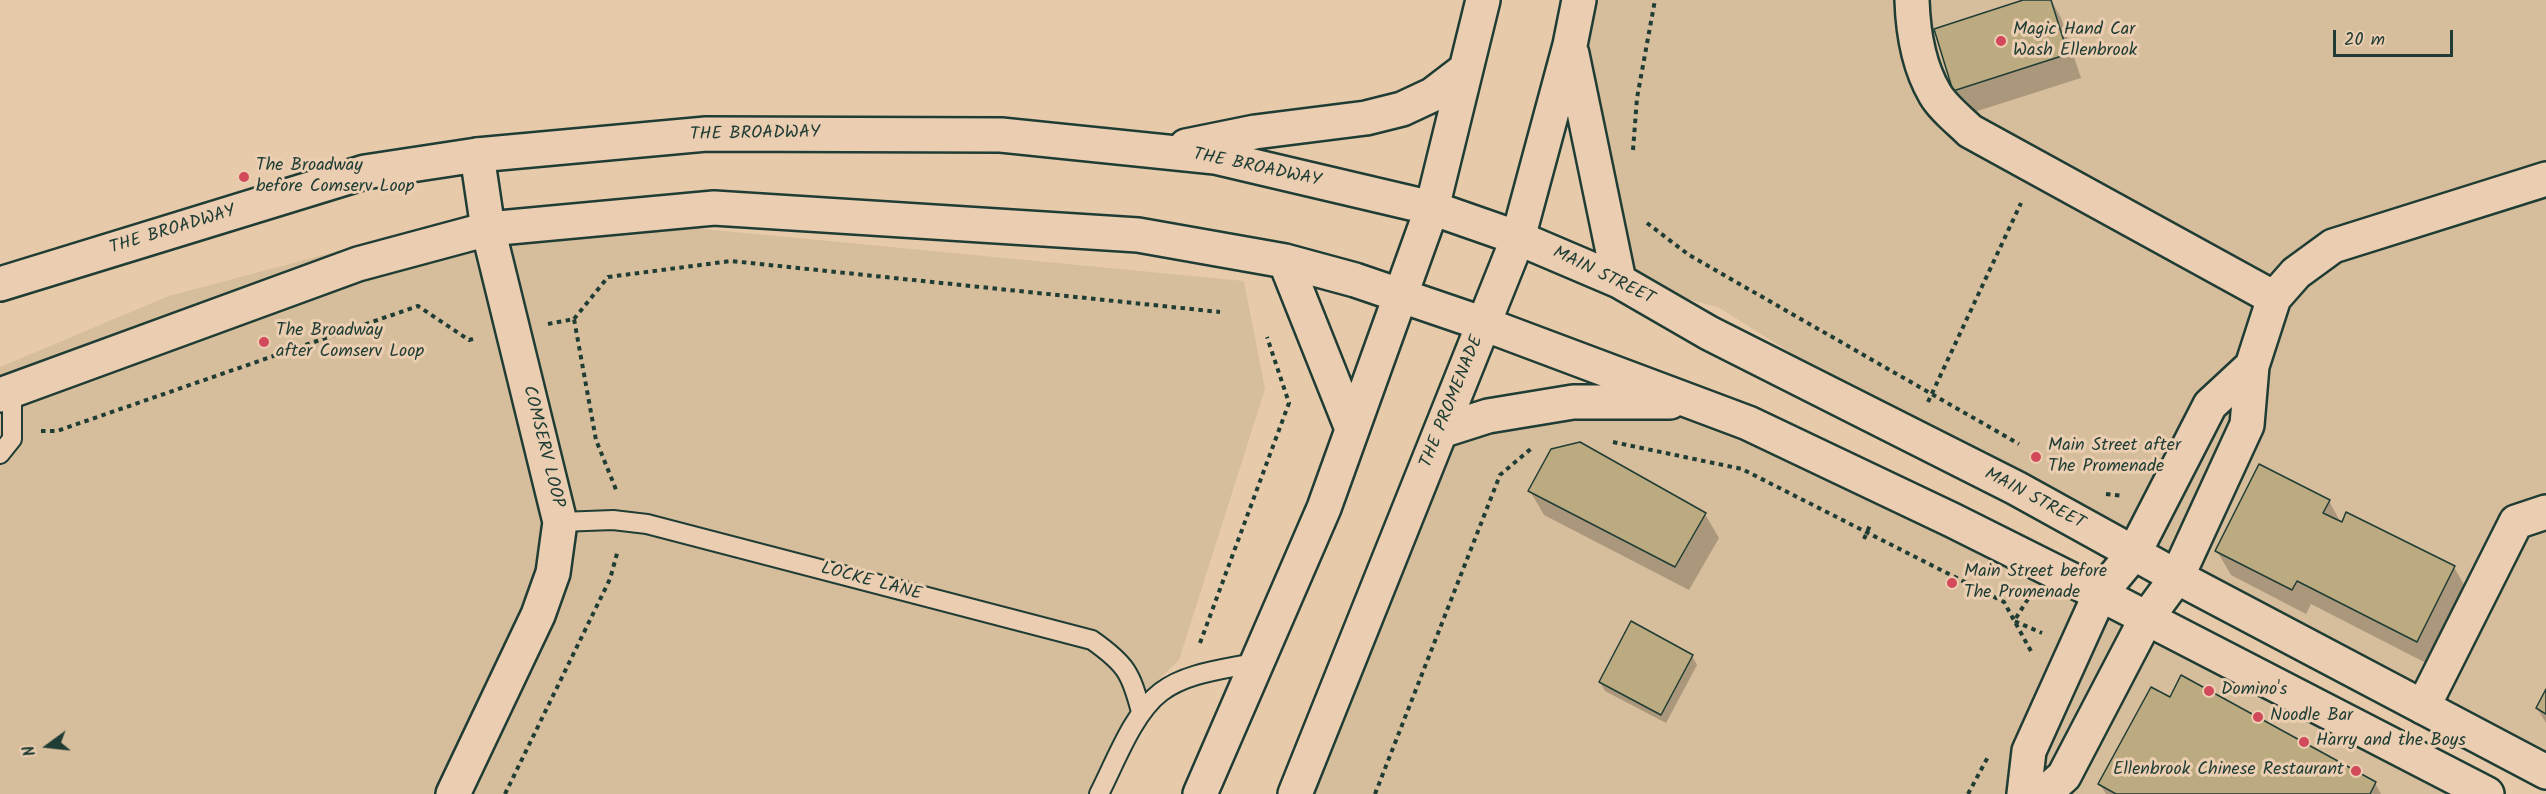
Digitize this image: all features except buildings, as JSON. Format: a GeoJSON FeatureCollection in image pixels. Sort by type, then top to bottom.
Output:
{"type":"FeatureCollection","features":[{"type":"Feature","properties":{"kind":"main road"},"geometry":{"type":"LineString","coordinates":[[1200,794],[1324,508],[1431,208],[1484,0]]}},
{"type":"Feature","properties":{"kind":"main road","name":"THE PROMENADE"},"geometry":{"type":"LineString","coordinates":[[1295,794],[1518,238],[1570,45],[1579,0]]}},
{"type":"Feature","properties":{"kind":"main road"},"geometry":{"type":"LineString","coordinates":[[1912,0],[1913,24],[1918,49],[1935,95],[1970,131],[2274,298]]}},
{"type":"Feature","properties":{"kind":"main road"},"geometry":{"type":"LineString","coordinates":[[1570,45],[1619,281]]}},
{"type":"Feature","properties":{"kind":"main road"},"geometry":{"type":"LineString","coordinates":[[1161,152],[1255,132],[1366,118],[1402,109],[1432,95],[1466,69]]}},
{"type":"Feature","properties":{"kind":"main road","name":"THE BROADWAY"},"geometry":{"type":"LineString","coordinates":[[0,284],[365,172],[477,155],[706,134],[1001,135],[1215,157],[1431,208],[1518,238]]}},
{"type":"Feature","properties":{"kind":"main road","name":"COMSERV LOOP"},"geometry":{"type":"LineString","coordinates":[[453,794],[538,615],[553,573],[560,522],[488,229],[477,155]]}},
{"type":"Feature","properties":{"kind":"main road"},"geometry":{"type":"LineString","coordinates":[[2044,794],[2064,776],[2145,619],[2177,577],[2247,425],[2252,366],[2274,298],[2296,273],[2333,246],[2546,179]]}},
{"type":"Feature","properties":{"kind":"main road"},"geometry":{"type":"LineString","coordinates":[[4,389],[358,264],[488,229],[714,208],[1138,235],[1284,261],[1400,295],[1748,423],[2100,594],[2487,794]]}},
{"type":"Feature","properties":{"kind":"main road","name":"MAIN STREET"},"geometry":{"type":"LineString","coordinates":[[1518,238],[1619,281],[1709,333],[2016,489],[2546,772]]}},
{"type":"Feature","properties":{"kind":"main road"},"geometry":{"type":"LineString","coordinates":[[1284,261],[1352,429]]}},
{"type":"Feature","properties":{"kind":"main road"},"geometry":{"type":"LineString","coordinates":[[2024,794],[2029,751],[2100,594],[2134,553],[2210,405],[2252,366]]}},
{"type":"Feature","properties":{"kind":"main road"},"geometry":{"type":"LineString","coordinates":[[1441,431],[1488,416],[1573,402],[1692,402]]}},
{"type":"Feature","properties":{"kind":"main road"},"geometry":{"type":"LineString","coordinates":[[2423,707],[2516,522],[2546,512]]}},
{"type":"Feature","properties":{"kind":"lane"},"geometry":{"type":"LineString","coordinates":[[0,454],[12,439],[4,389]]}},
{"type":"Feature","properties":{"kind":"lane","name":"LOCKE LANE"},"geometry":{"type":"LineString","coordinates":[[560,522],[618,521],[647,524],[1092,640],[1115,657],[1132,678],[1141,712]]}},
{"type":"Feature","properties":{"kind":"lane"},"geometry":{"type":"LineString","coordinates":[[1099,794],[1141,712],[1161,692],[1187,679],[1258,662]]}},
{"type":"Feature","properties":{"kind":"path"},"geometry":{"type":"LineString","coordinates":[[1633,156],[1637,98],[1655,0]]}},
{"type":"Feature","properties":{"kind":"path"},"geometry":{"type":"LineString","coordinates":[[1912,437],[2023,199],[2020,160]]}},
{"type":"Feature","properties":{"kind":"path"},"geometry":{"type":"LineString","coordinates":[[1644,218],[1649,226],[1689,255],[2025,448]]}},
{"type":"Feature","properties":{"kind":"path"},"geometry":{"type":"LineString","coordinates":[[12,431],[57,432],[418,306],[469,340],[574,319],[608,277],[731,261],[1220,312]]}},
{"type":"Feature","properties":{"kind":"path"},"geometry":{"type":"LineString","coordinates":[[505,794],[610,579],[618,547],[618,492],[596,440],[574,319]]}},
{"type":"Feature","properties":{"kind":"path"},"geometry":{"type":"LineString","coordinates":[[1187,679],[1289,403],[1267,338]]}},
{"type":"Feature","properties":{"kind":"path"},"geometry":{"type":"LineString","coordinates":[[1604,440],[1742,470],[1867,532],[2004,602],[2033,655]]}},
{"type":"Feature","properties":{"kind":"path"},"geometry":{"type":"LineString","coordinates":[[1375,794],[1500,475],[1540,442]]}},
{"type":"Feature","properties":{"kind":"path"},"geometry":{"type":"LineString","coordinates":[[1864,539],[1887,489]]}},
{"type":"Feature","properties":{"kind":"path"},"geometry":{"type":"LineString","coordinates":[[2097,489],[2104,494],[2144,498],[2159,506]]}},
{"type":"Feature","properties":{"kind":"path"},"geometry":{"type":"LineString","coordinates":[[1968,794],[1989,754]]}},
{"type":"Feature","properties":{"kind":"shaded area"},"geometry":{"type":"Polygon","coordinates":[[[1579,0],[2546,0],[2546,772],[1979,471],[1718,307],[1619,281],[1579,0]]]}},
{"type":"Feature","properties":{"kind":"shaded area"},"geometry":{"type":"Polygon","coordinates":[[[496,209],[1244,281],[1265,389],[1179,660],[1145,693],[1136,741],[1110,794],[0,794],[0,367],[169,296],[496,209]]]}},
{"type":"Feature","properties":{"kind":"shaded area"},"geometry":{"type":"Polygon","coordinates":[[[1692,402],[2487,794],[1295,794],[1441,431],[1692,402]]]}},
{"type":"Feature","properties":{"kind":"place","name":"Magic Hand Car Wash Ellenbrook"},"geometry":{"type":"Point","coordinates":[2001,41]}},
{"type":"Feature","properties":{"kind":"place","name":"The Broadway before Comserv Loop"},"geometry":{"type":"Point","coordinates":[244,177]}},
{"type":"Feature","properties":{"kind":"place","name":"The Broadway after Comserv Loop"},"geometry":{"type":"Point","coordinates":[264,342]}},
{"type":"Feature","properties":{"kind":"place","name":"Main Street after The Promenade"},"geometry":{"type":"Point","coordinates":[2036,457]}},
{"type":"Feature","properties":{"kind":"place","name":"Main Street before The Promenade"},"geometry":{"type":"Point","coordinates":[1952,583]}},
{"type":"Feature","properties":{"kind":"place","name":"Domino's"},"geometry":{"type":"Point","coordinates":[2209,691]}},
{"type":"Feature","properties":{"kind":"place","name":"Noodle Bar"},"geometry":{"type":"Point","coordinates":[2258,717]}},
{"type":"Feature","properties":{"kind":"place","name":"Harry and the Boys"},"geometry":{"type":"Point","coordinates":[2304,742]}},
{"type":"Feature","properties":{"kind":"place","name":"Ellenbrook Chinese Restaurant"},"geometry":{"type":"Point","coordinates":[2356,771]}}]}
